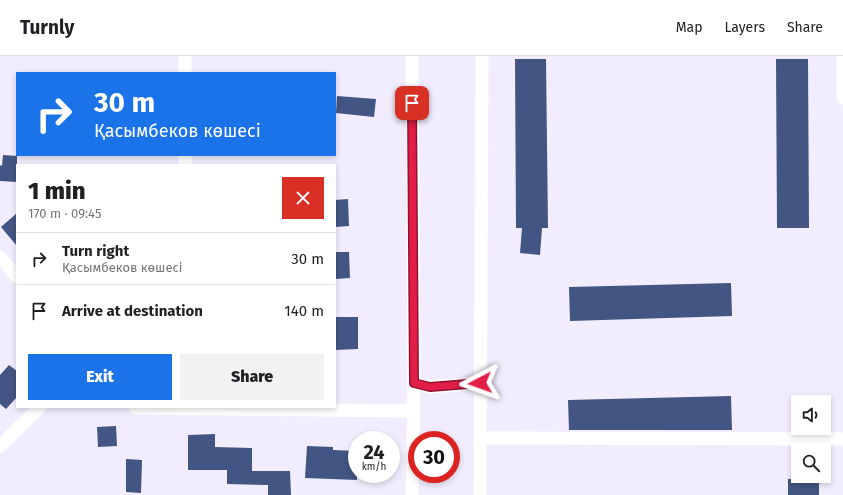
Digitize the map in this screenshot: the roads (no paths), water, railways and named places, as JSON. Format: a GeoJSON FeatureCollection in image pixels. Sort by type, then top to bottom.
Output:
{"type":"FeatureCollection","features":[{"type":"Feature","properties":{"kind":"street"},"geometry":{"type":"LineString","coordinates":[[185,56],[185,72]]}},
{"type":"Feature","properties":{"kind":"street"},"geometry":{"type":"LineString","coordinates":[[412,56],[414,383],[412,495]]}},
{"type":"Feature","properties":{"kind":"street"},"geometry":{"type":"LineString","coordinates":[[480,495],[482,56]]}},
{"type":"Feature","properties":{"kind":"street"},"geometry":{"type":"LineString","coordinates":[[842,56],[843,98]]}},
{"type":"Feature","properties":{"kind":"street"},"geometry":{"type":"LineString","coordinates":[[0,258],[16,276]]}},
{"type":"Feature","properties":{"kind":"street"},"geometry":{"type":"LineString","coordinates":[[414,383],[430,387],[480,383]]}},
{"type":"Feature","properties":{"kind":"street"},"geometry":{"type":"LineString","coordinates":[[0,446],[39,408]]}},
{"type":"Feature","properties":{"kind":"street"},"geometry":{"type":"LineString","coordinates":[[204,408],[413,411]]}},
{"type":"Feature","properties":{"kind":"street"},"geometry":{"type":"LineString","coordinates":[[480,438],[843,439]]}}]}
